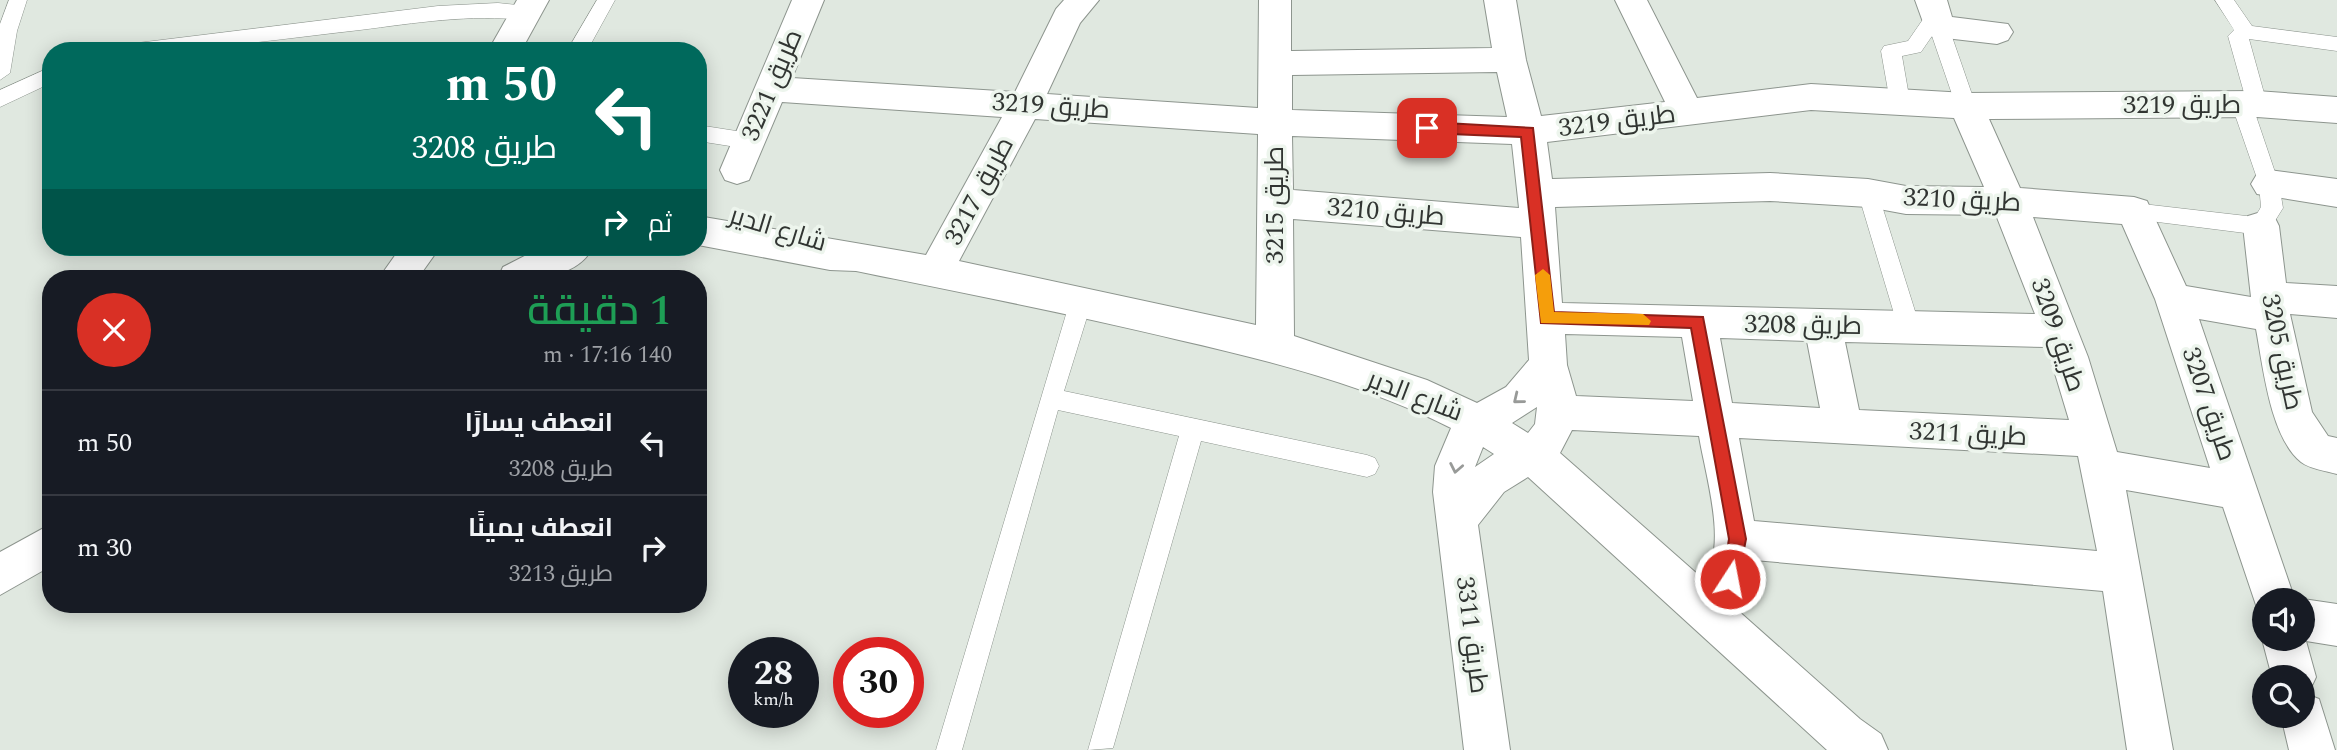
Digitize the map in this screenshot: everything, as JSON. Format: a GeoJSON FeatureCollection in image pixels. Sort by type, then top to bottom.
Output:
{"type":"FeatureCollection","features":[{"type":"Feature","properties":{"kind":"street"},"geometry":{"type":"LineString","coordinates":[[537,42],[558,0]]}},
{"type":"Feature","properties":{"kind":"street","name":"طريق 3221"},"geometry":{"type":"LineString","coordinates":[[743,155],[808,0]]}},
{"type":"Feature","properties":{"kind":"street","name":"طريق 3217"},"geometry":{"type":"LineString","coordinates":[[935,272],[1026,104],[1068,17],[1083,0]]}},
{"type":"Feature","properties":{"kind":"street","name":"طريق 3215"},"geometry":{"type":"LineString","coordinates":[[1275,0],[1275,346]]}},
{"type":"Feature","properties":{"kind":"street"},"geometry":{"type":"LineString","coordinates":[[1458,520],[1469,502],[1496,474],[1532,455],[1545,443],[1558,412],[1555,380],[1548,365],[1537,209],[1528,131],[1510,60],[1500,0]]}},
{"type":"Feature","properties":{"kind":"street"},"geometry":{"type":"LineString","coordinates":[[1631,0],[1688,113]]}},
{"type":"Feature","properties":{"kind":"street"},"geometry":{"type":"LineString","coordinates":[[509,42],[529,6]]}},
{"type":"Feature","properties":{"kind":"street"},"geometry":{"type":"LineString","coordinates":[[1935,15],[1997,32]]}},
{"type":"Feature","properties":{"kind":"street"},"geometry":{"type":"LineString","coordinates":[[1275,63],[1510,60]]}},
{"type":"Feature","properties":{"kind":"street","name":"طريق 3219"},"geometry":{"type":"LineString","coordinates":[[770,89],[1275,122],[1528,131],[1811,97],[1966,106],[2250,105],[2337,110]]}},
{"type":"Feature","properties":{"kind":"street","name":"طريق 3209"},"geometry":{"type":"LineString","coordinates":[[1966,106],[2008,201],[2059,331],[2097,453],[2150,750]]}},
{"type":"Feature","properties":{"kind":"street"},"geometry":{"type":"LineString","coordinates":[[2269,184],[2337,193]]}},
{"type":"Feature","properties":{"kind":"street","name":"طريق 3210"},"geometry":{"type":"LineString","coordinates":[[1275,203],[1537,209],[1770,187],[1868,193],[1913,200],[2008,201],[2134,211]]}},
{"type":"Feature","properties":{"kind":"street","name":"شارع الدير"},"geometry":{"type":"LineString","coordinates":[[707,207],[808,235],[856,256]]}},
{"type":"Feature","properties":{"kind":"street","name":"طريق 3207"},"geometry":{"type":"LineString","coordinates":[[2134,211],[2174,299],[2270,588]]}},
{"type":"Feature","properties":{"kind":"street","name":"طريق 3205"},"geometry":{"type":"LineString","coordinates":[[2261,226],[2270,307],[2293,414],[2306,439],[2316,450],[2337,456]]}},
{"type":"Feature","properties":{"kind":"street","name":"شارع الدير"},"geometry":{"type":"LineString","coordinates":[[707,232],[830,255],[856,256],[1081,301],[1275,346],[1413,392],[1478,422],[1532,455],[1594,505],[1850,745]]}},
{"type":"Feature","properties":{"kind":"street"},"geometry":{"type":"LineString","coordinates":[[403,270],[415,256]]}},
{"type":"Feature","properties":{"kind":"street"},"geometry":{"type":"LineString","coordinates":[[531,270],[558,256]]}},
{"type":"Feature","properties":{"kind":"street"},"geometry":{"type":"LineString","coordinates":[[2174,299],[2270,307],[2337,302]]}},
{"type":"Feature","properties":{"kind":"street","name":"طريق 3208"},"geometry":{"type":"LineString","coordinates":[[1546,318],[2059,331]]}},
{"type":"Feature","properties":{"kind":"street"},"geometry":{"type":"LineString","coordinates":[[1698,322],[1737,539],[1730,579],[1705,610]]}},
{"type":"Feature","properties":{"kind":"street"},"geometry":{"type":"LineString","coordinates":[[1823,325],[1843,428]]}},
{"type":"Feature","properties":{"kind":"street"},"geometry":{"type":"LineString","coordinates":[[1478,422],[1520,398],[1548,365]]}},
{"type":"Feature","properties":{"kind":"street","name":"طريق 3211"},"geometry":{"type":"LineString","coordinates":[[1558,412],[1843,428],[2097,453],[2239,491]]}},
{"type":"Feature","properties":{"kind":"street","name":"طريق 3311"},"geometry":{"type":"LineString","coordinates":[[1478,422],[1464,442],[1455,466],[1453,492],[1487,750]]}},
{"type":"Feature","properties":{"kind":"street"},"geometry":{"type":"LineString","coordinates":[[1737,539],[2119,573]]}},
{"type":"Feature","properties":{"kind":"street"},"geometry":{"type":"LineString","coordinates":[[0,575],[42,549]]}},
{"type":"Feature","properties":{"kind":"street"},"geometry":{"type":"LineString","coordinates":[[2315,622],[2337,625]]}},
{"type":"Feature","properties":{"kind":"street"},"geometry":{"type":"LineString","coordinates":[[2306,728],[2312,750]]}},
{"type":"Feature","properties":{"kind":"lane"},"geometry":{"type":"LineString","coordinates":[[0,73],[7,31],[18,0]]}},
{"type":"Feature","properties":{"kind":"lane"},"geometry":{"type":"LineString","coordinates":[[582,42],[606,0]]}},
{"type":"Feature","properties":{"kind":"lane"},"geometry":{"type":"LineString","coordinates":[[2224,0],[2246,32]]}},
{"type":"Feature","properties":{"kind":"lane"},"geometry":{"type":"LineString","coordinates":[[203,42],[448,12],[529,6]]}},
{"type":"Feature","properties":{"kind":"lane"},"geometry":{"type":"LineString","coordinates":[[1900,102],[1891,51],[1914,47],[1935,15]]}},
{"type":"Feature","properties":{"kind":"lane"},"geometry":{"type":"LineString","coordinates":[[1935,15],[1966,106]]}},
{"type":"Feature","properties":{"kind":"lane"},"geometry":{"type":"LineString","coordinates":[[2261,226],[2272,208],[2238,36],[2246,32],[2337,44]]}},
{"type":"Feature","properties":{"kind":"lane"},"geometry":{"type":"LineString","coordinates":[[0,99],[42,78]]}},
{"type":"Feature","properties":{"kind":"lane"},"geometry":{"type":"LineString","coordinates":[[707,137],[743,155]]}},
{"type":"Feature","properties":{"kind":"lane"},"geometry":{"type":"LineString","coordinates":[[1868,193],[1909,327]]}},
{"type":"Feature","properties":{"kind":"lane","name":"طريق 3210"},"geometry":{"type":"LineString","coordinates":[[2134,211],[2261,226]]}},
{"type":"Feature","properties":{"kind":"lane"},"geometry":{"type":"LineString","coordinates":[[949,750],[1050,398],[1081,301]]}},
{"type":"Feature","properties":{"kind":"lane"},"geometry":{"type":"LineString","coordinates":[[1050,398],[1367,466]]}},
{"type":"Feature","properties":{"kind":"lane"},"geometry":{"type":"LineString","coordinates":[[1100,748],[1192,429]]}},
{"type":"Feature","properties":{"kind":"slow traffic"},"geometry":{"type":"LineString","coordinates":[[1543,275],[1546,318],[1643,321]]}},
{"type":"Feature","properties":{"kind":"route"},"geometry":{"type":"LineString","coordinates":[[1427,128],[1528,131],[1546,318],[1698,322],[1737,539],[1735,566],[1730,579]]}}]}
